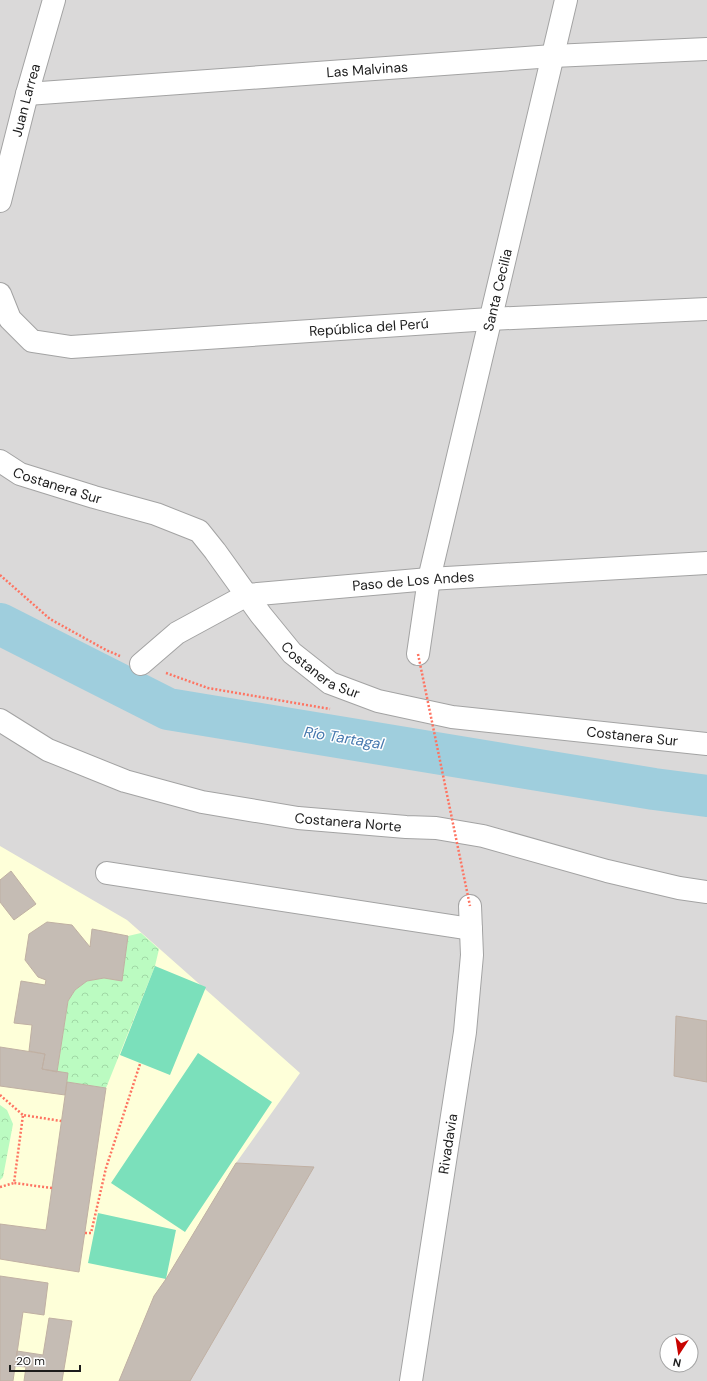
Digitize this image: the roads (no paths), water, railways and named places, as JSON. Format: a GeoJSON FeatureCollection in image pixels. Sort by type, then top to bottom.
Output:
{"type":"FeatureCollection","features":[{"type":"Feature","properties":{"kind":"street","name":"Juan Larrea"},"geometry":{"type":"LineString","coordinates":[[0,201],[54,0]]}},
{"type":"Feature","properties":{"kind":"street","name":"Santa Cecilia"},"geometry":{"type":"LineString","coordinates":[[418,654],[429,579],[566,0]]}},
{"type":"Feature","properties":{"kind":"street","name":"Las Malvinas"},"geometry":{"type":"LineString","coordinates":[[28,94],[552,56],[707,49]]}},
{"type":"Feature","properties":{"kind":"street","name":"República del Perú"},"geometry":{"type":"LineString","coordinates":[[0,294],[10,319],[32,341],[71,347],[490,319],[707,308]]}},
{"type":"Feature","properties":{"kind":"street","name":"Costanera Sur"},"geometry":{"type":"LineString","coordinates":[[0,461],[20,474],[94,498],[156,514],[199,531],[292,653],[330,683],[378,701],[452,717],[707,744]]}},
{"type":"Feature","properties":{"kind":"street","name":"Paso de Los Andes"},"geometry":{"type":"LineString","coordinates":[[141,664],[177,633],[247,595],[429,579],[707,563]]}},
{"type":"Feature","properties":{"kind":"street","name":"Costanera Norte"},"geometry":{"type":"LineString","coordinates":[[0,720],[48,750],[125,781],[202,802],[298,818],[436,828],[477,835],[607,871],[679,888],[707,892]]}},
{"type":"Feature","properties":{"kind":"street"},"geometry":{"type":"LineString","coordinates":[[107,873],[471,929]]}},
{"type":"Feature","properties":{"kind":"street","name":"Rivadavia"},"geometry":{"type":"LineString","coordinates":[[411,1381],[465,1032],[472,955],[470,906]]}},
{"type":"Feature","properties":{"kind":"waterway","name":"Río Tartagal"},"geometry":{"type":"LineString","coordinates":[[0,624],[168,709],[654,789],[707,796]]}}]}
